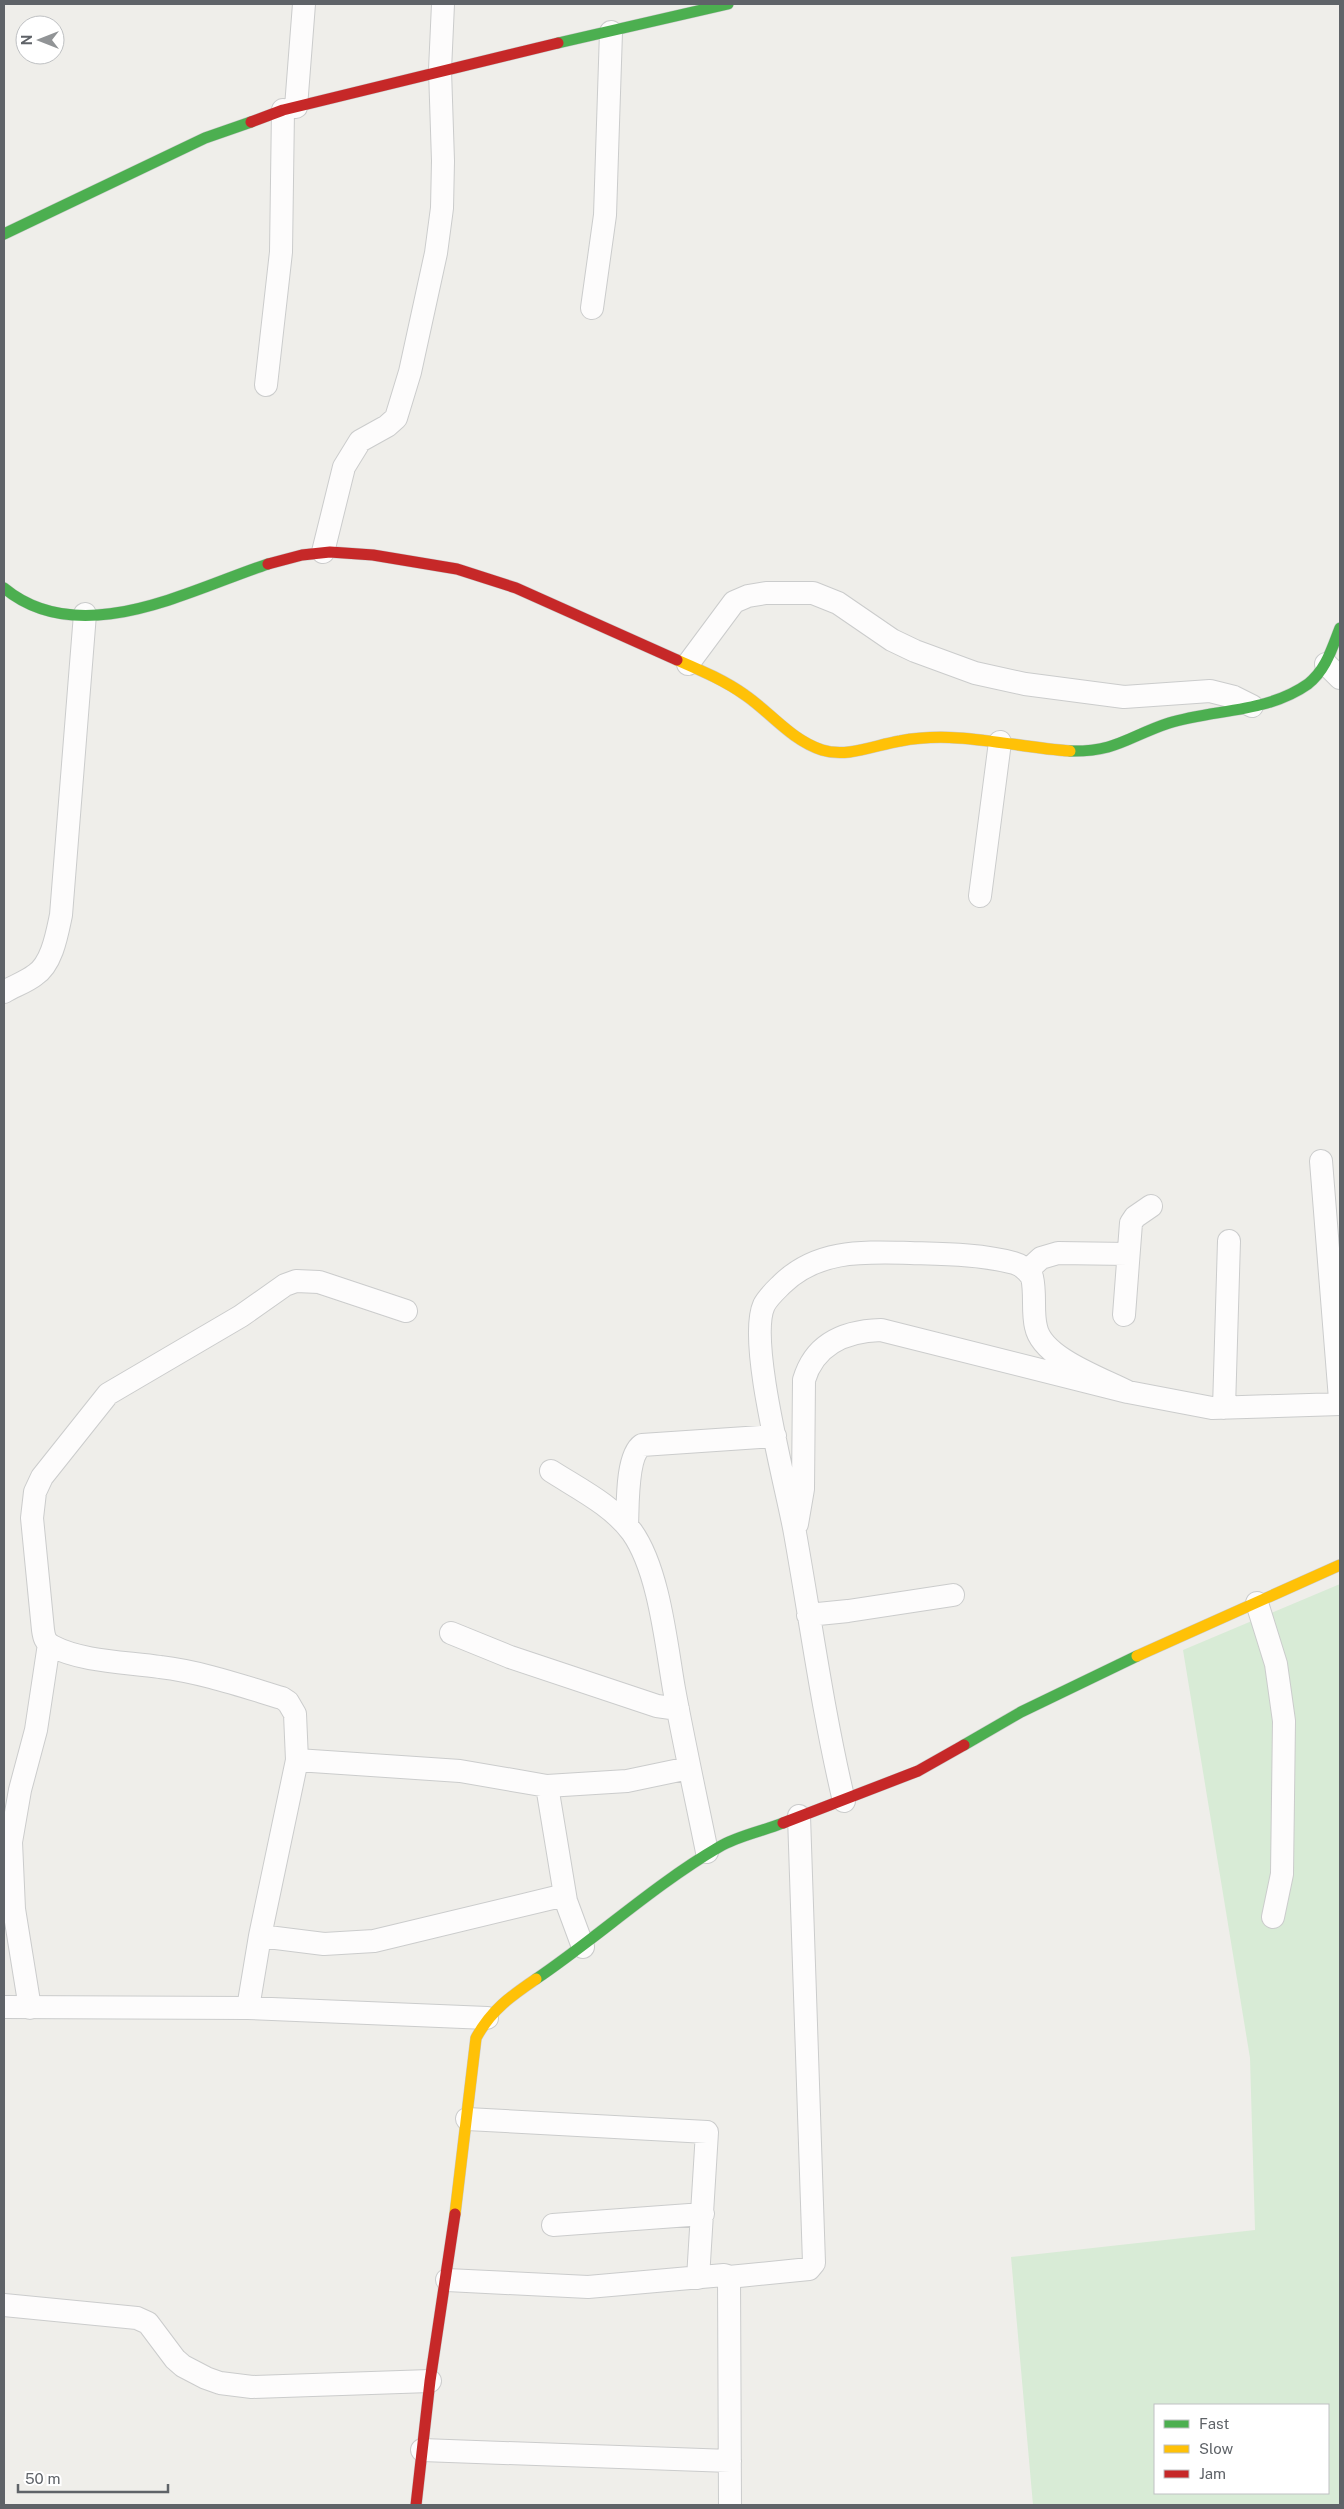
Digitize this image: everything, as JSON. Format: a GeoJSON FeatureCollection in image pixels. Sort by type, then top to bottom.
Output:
{"type":"FeatureCollection","features":[{"type":"Feature","properties":{"kind":"street"},"geometry":{"type":"LineString","coordinates":[[266,385],[281,252],[290,109],[304,4]]}},
{"type":"Feature","properties":{"kind":"street"},"geometry":{"type":"LineString","coordinates":[[323,552],[344,467],[360,441],[387,426],[396,418],[410,372],[436,253],[442,208],[443,161],[440,70],[443,4]]}},
{"type":"Feature","properties":{"kind":"street"},"geometry":{"type":"LineString","coordinates":[[4,234],[205,138],[290,109],[440,70],[728,4]]}},
{"type":"Feature","properties":{"kind":"street"},"geometry":{"type":"LineString","coordinates":[[592,308],[604,215],[611,32]]}},
{"type":"Feature","properties":{"kind":"street"},"geometry":{"type":"LineString","coordinates":[[4,588],[18,600],[45,612],[61,615],[140,609],[274,562],[323,552],[359,553],[486,577],[688,664],[738,690],[803,741],[821,750],[835,753],[932,737],[953,737],[1000,742],[1047,750],[1101,751],[1114,748],[1140,734],[1174,721],[1244,710],[1292,694],[1313,680],[1333,671],[1340,628]]}},
{"type":"Feature","properties":{"kind":"street"},"geometry":{"type":"LineString","coordinates":[[688,664],[734,602],[740,598],[766,593],[813,593],[838,603],[892,640],[915,651],[975,673],[1025,684],[1124,697],[1210,691],[1234,697],[1252,706]]}},
{"type":"Feature","properties":{"kind":"street"},"geometry":{"type":"LineString","coordinates":[[4,992],[35,975],[42,969],[53,947],[60,924],[85,614]]}},
{"type":"Feature","properties":{"kind":"street"},"geometry":{"type":"LineString","coordinates":[[980,896],[1000,742]]}},
{"type":"Feature","properties":{"kind":"street"},"geometry":{"type":"LineString","coordinates":[[1320,1161],[1340,1399]]}},
{"type":"Feature","properties":{"kind":"street"},"geometry":{"type":"LineString","coordinates":[[1124,1315],[1131,1223],[1135,1217],[1151,1206]]}},
{"type":"Feature","properties":{"kind":"street"},"geometry":{"type":"LineString","coordinates":[[1224,1408],[1229,1241]]}},
{"type":"Feature","properties":{"kind":"street"},"geometry":{"type":"LineString","coordinates":[[844,1801],[827,1729],[795,1532],[761,1359],[760,1318],[765,1302],[786,1280],[802,1268],[835,1256],[858,1252],[986,1258],[1015,1263],[1028,1270],[1034,1286],[1035,1326],[1042,1343],[1056,1355],[1128,1392]]}},
{"type":"Feature","properties":{"kind":"street"},"geometry":{"type":"LineString","coordinates":[[1028,1270],[1041,1258],[1058,1253],[1128,1254]]}},
{"type":"Feature","properties":{"kind":"street"},"geometry":{"type":"LineString","coordinates":[[248,2008],[260,1936],[297,1760],[295,1714],[288,1702],[282,1698],[220,1679],[161,1667],[120,1663],[79,1654],[49,1644],[44,1638],[34,1541],[33,1502],[42,1477],[108,1394],[241,1316],[285,1284],[296,1281],[318,1282],[406,1311]]}},
{"type":"Feature","properties":{"kind":"street"},"geometry":{"type":"LineString","coordinates":[[795,1532],[802,1502],[804,1380],[808,1368],[822,1351],[853,1332],[881,1330],[1128,1392],[1224,1408],[1340,1404]]}},
{"type":"Feature","properties":{"kind":"street"},"geometry":{"type":"LineString","coordinates":[[627,1526],[632,1461],[636,1449],[642,1445],[775,1436]]}},
{"type":"Feature","properties":{"kind":"street"},"geometry":{"type":"LineString","coordinates":[[551,1471],[606,1506],[627,1526],[642,1548],[651,1571],[707,1852]]}},
{"type":"Feature","properties":{"kind":"street"},"geometry":{"type":"LineString","coordinates":[[416,2505],[430,2381],[447,2280],[468,2119],[476,2038],[487,2018],[514,1994],[583,1947],[633,1906],[707,1852],[733,1840],[844,1801],[918,1771],[1021,1712],[1170,1640],[1340,1565]]}},
{"type":"Feature","properties":{"kind":"street"},"geometry":{"type":"LineString","coordinates":[[808,1615],[848,1611],[953,1595]]}},
{"type":"Feature","properties":{"kind":"street"},"geometry":{"type":"LineString","coordinates":[[1257,1603],[1276,1664],[1284,1721],[1282,1874],[1272,1917]]}},
{"type":"Feature","properties":{"kind":"street"},"geometry":{"type":"LineString","coordinates":[[451,1633],[510,1657],[657,1706],[678,1709]]}},
{"type":"Feature","properties":{"kind":"street"},"geometry":{"type":"LineString","coordinates":[[30,2008],[14,1909],[11,1842],[20,1790],[36,1730],[49,1644]]}},
{"type":"Feature","properties":{"kind":"street"},"geometry":{"type":"LineString","coordinates":[[297,1760],[460,1772],[547,1786],[627,1781],[689,1768]]}},
{"type":"Feature","properties":{"kind":"street"},"geometry":{"type":"LineString","coordinates":[[547,1786],[566,1895],[583,1947]]}},
{"type":"Feature","properties":{"kind":"street"},"geometry":{"type":"LineString","coordinates":[[447,2280],[588,2287],[724,2275],[729,2277],[809,2268],[814,2263],[799,1816]]}},
{"type":"Feature","properties":{"kind":"street"},"geometry":{"type":"LineString","coordinates":[[260,1936],[324,1944],[374,1941],[566,1895]]}},
{"type":"Feature","properties":{"kind":"street"},"geometry":{"type":"LineString","coordinates":[[4,2007],[248,2008],[487,2018]]}},
{"type":"Feature","properties":{"kind":"street"},"geometry":{"type":"LineString","coordinates":[[468,2119],[707,2132],[698,2278]]}},
{"type":"Feature","properties":{"kind":"street"},"geometry":{"type":"LineString","coordinates":[[553,2225],[703,2214]]}},
{"type":"Feature","properties":{"kind":"street"},"geometry":{"type":"LineString","coordinates":[[729,2277],[730,2505]]}},
{"type":"Feature","properties":{"kind":"street"},"geometry":{"type":"LineString","coordinates":[[4,2305],[137,2318],[148,2323],[175,2359],[206,2378],[220,2383],[252,2387],[430,2381]]}},
{"type":"Feature","properties":{"kind":"street"},"geometry":{"type":"LineString","coordinates":[[422,2450],[730,2461]]}},
{"type":"Feature","properties":{"kind":"green space"},"geometry":{"type":"Polygon","coordinates":[[[1340,1584],[1340,2505],[1033,2505],[1011,2257],[1255,2230],[1250,2058],[1183,1650],[1340,1584]]]}},
{"type":"Feature","properties":{"kind":"traffic: fast"},"geometry":{"type":"LineString","coordinates":[[558,43],[728,4]]}},
{"type":"Feature","properties":{"kind":"traffic: fast"},"geometry":{"type":"LineString","coordinates":[[4,234],[205,138],[251,122]]}},
{"type":"Feature","properties":{"kind":"traffic: fast"},"geometry":{"type":"LineString","coordinates":[[4,588],[34,606],[66,614],[100,615],[170,600],[268,564]]}},
{"type":"Feature","properties":{"kind":"traffic: fast"},"geometry":{"type":"LineString","coordinates":[[1070,751],[1100,749],[1186,718],[1258,705],[1292,693],[1308,684],[1319,672],[1328,658],[1340,628]]}},
{"type":"Feature","properties":{"kind":"traffic: fast"},"geometry":{"type":"LineString","coordinates":[[964,1745],[1021,1712],[1137,1656]]}},
{"type":"Feature","properties":{"kind":"traffic: fast"},"geometry":{"type":"LineString","coordinates":[[536,1979],[695,1862],[734,1840],[783,1823]]}},
{"type":"Feature","properties":{"kind":"traffic: slow"},"geometry":{"type":"LineString","coordinates":[[677,660],[737,690],[800,740],[822,750],[841,753],[851,752],[900,741],[943,737],[985,740],[1070,751]]}},
{"type":"Feature","properties":{"kind":"traffic: slow"},"geometry":{"type":"LineString","coordinates":[[1137,1656],[1340,1565]]}},
{"type":"Feature","properties":{"kind":"traffic: slow"},"geometry":{"type":"LineString","coordinates":[[455,2214],[476,2038],[488,2019],[495,2012],[510,1998],[536,1979]]}},
{"type":"Feature","properties":{"kind":"traffic: jam"},"geometry":{"type":"LineString","coordinates":[[251,122],[283,110],[558,43]]}},
{"type":"Feature","properties":{"kind":"traffic: jam"},"geometry":{"type":"LineString","coordinates":[[268,564],[302,555],[330,552],[373,555],[457,569],[516,588],[677,660]]}},
{"type":"Feature","properties":{"kind":"traffic: jam"},"geometry":{"type":"LineString","coordinates":[[783,1823],[918,1771],[964,1745]]}},
{"type":"Feature","properties":{"kind":"traffic: jam"},"geometry":{"type":"LineString","coordinates":[[416,2505],[430,2381],[455,2214]]}}]}
